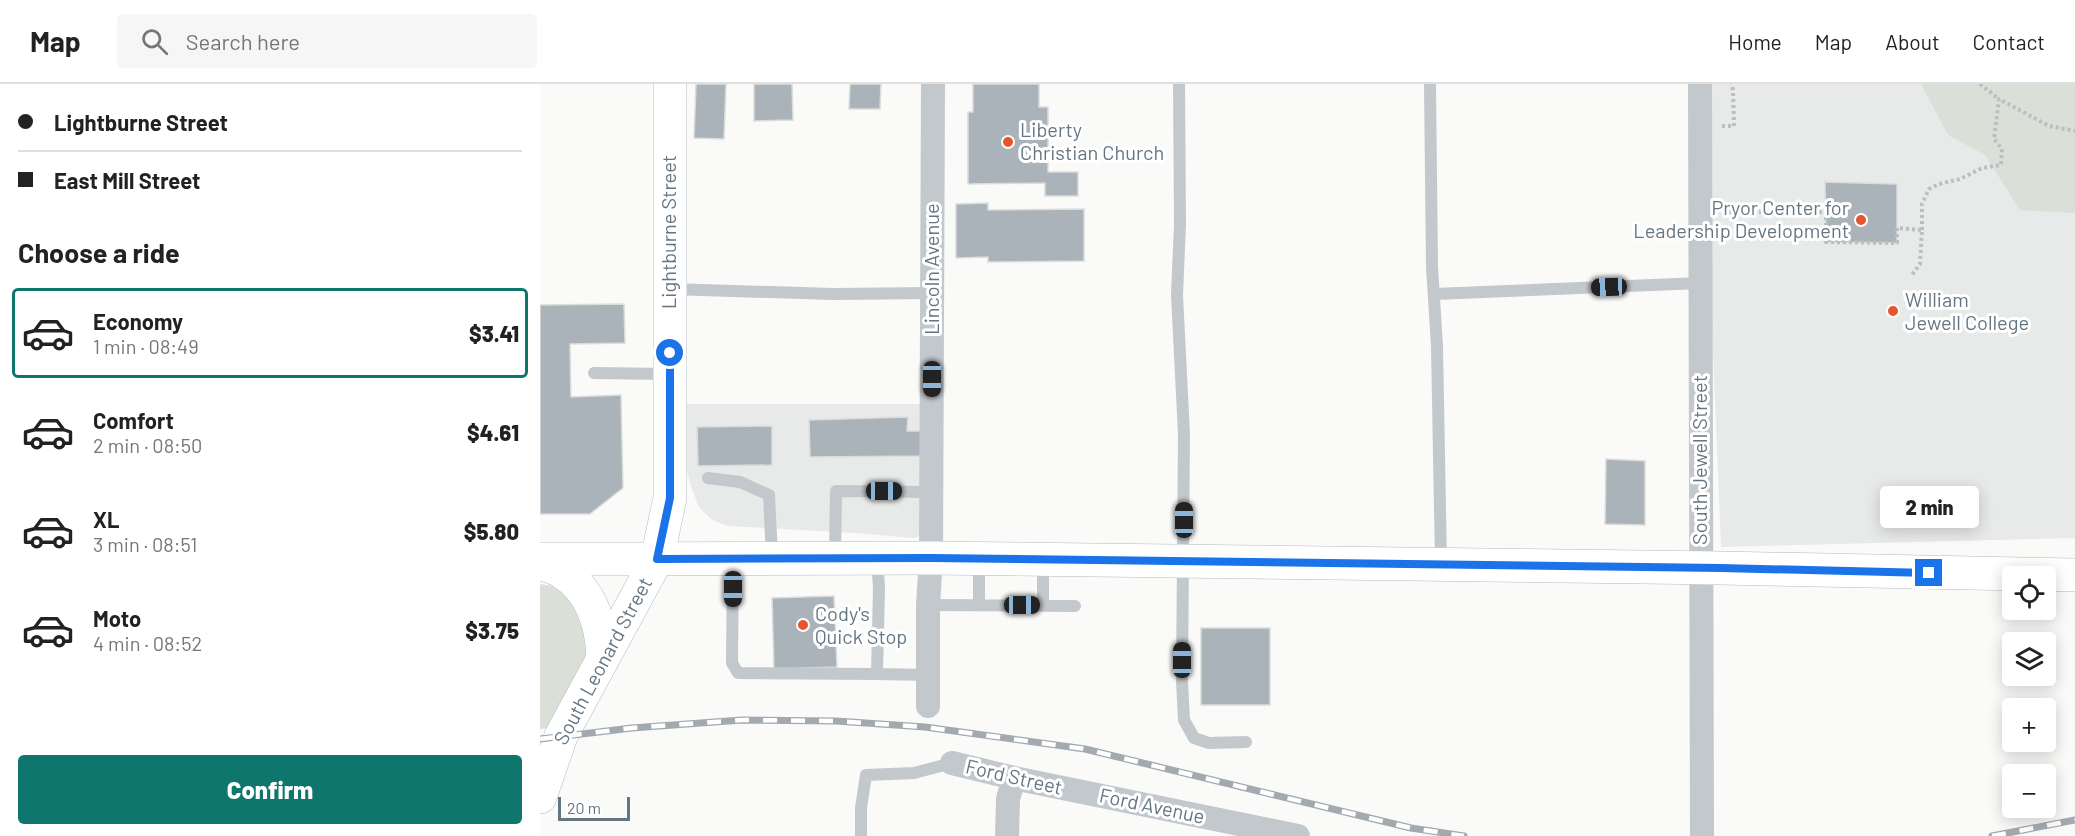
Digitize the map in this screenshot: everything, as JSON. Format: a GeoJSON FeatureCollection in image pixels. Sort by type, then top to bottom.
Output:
{"type":"FeatureCollection","features":[{"type":"Feature","properties":{"kind":"main road","name":"Lightburne Street"},"geometry":{"type":"LineString","coordinates":[[657,559],[670,498],[670,84]]}},
{"type":"Feature","properties":{"kind":"main road"},"geometry":{"type":"LineString","coordinates":[[540,561],[932,558],[2075,575]]}},
{"type":"Feature","properties":{"kind":"main road","name":"South Leonard Street"},"geometry":{"type":"LineString","coordinates":[[540,797],[561,736],[657,559]]}},
{"type":"Feature","properties":{"kind":"main road"},"geometry":{"type":"LineString","coordinates":[[540,561],[562,572],[585,596],[600,626],[603,659]]}},
{"type":"Feature","properties":{"kind":"street","name":"Lincoln Avenue"},"geometry":{"type":"LineString","coordinates":[[928,706],[928,605],[932,558],[933,84]]}},
{"type":"Feature","properties":{"kind":"street","name":"South Jewell Street"},"geometry":{"type":"LineString","coordinates":[[1700,84],[1702,836]]}},
{"type":"Feature","properties":{"kind":"street","name":"Ford Street"},"geometry":{"type":"LineString","coordinates":[[952,763],[1077,791]]}},
{"type":"Feature","properties":{"kind":"street"},"geometry":{"type":"LineString","coordinates":[[1007,836],[1008,799],[1014,778]]}},
{"type":"Feature","properties":{"kind":"street","name":"Ford Avenue"},"geometry":{"type":"LineString","coordinates":[[1077,791],[1298,836]]}},
{"type":"Feature","properties":{"kind":"lane"},"geometry":{"type":"LineString","coordinates":[[1179,84],[1180,224],[1177,295],[1184,434],[1184,561],[1181,629],[1184,720],[1194,738],[1209,743],[1246,742]]}},
{"type":"Feature","properties":{"kind":"lane"},"geometry":{"type":"LineString","coordinates":[[1430,84],[1432,267],[1437,346],[1441,565]]}},
{"type":"Feature","properties":{"kind":"lane"},"geometry":{"type":"LineString","coordinates":[[1434,294],[1701,283]]}},
{"type":"Feature","properties":{"kind":"lane"},"geometry":{"type":"LineString","coordinates":[[669,290],[833,294],[932,293]]}},
{"type":"Feature","properties":{"kind":"lane"},"geometry":{"type":"LineString","coordinates":[[594,373],[670,374]]}},
{"type":"Feature","properties":{"kind":"lane"},"geometry":{"type":"LineString","coordinates":[[708,478],[740,482],[769,495],[772,559]]}},
{"type":"Feature","properties":{"kind":"lane"},"geometry":{"type":"LineString","coordinates":[[835,558],[836,491],[932,492]]}},
{"type":"Feature","properties":{"kind":"lane"},"geometry":{"type":"LineString","coordinates":[[877,558],[879,588],[877,674]]}},
{"type":"Feature","properties":{"kind":"lane"},"geometry":{"type":"LineString","coordinates":[[733,559],[732,663],[738,673],[928,675]]}},
{"type":"Feature","properties":{"kind":"lane"},"geometry":{"type":"LineString","coordinates":[[979,559],[979,605]]}},
{"type":"Feature","properties":{"kind":"lane"},"geometry":{"type":"LineString","coordinates":[[1043,560],[1043,605]]}},
{"type":"Feature","properties":{"kind":"lane"},"geometry":{"type":"LineString","coordinates":[[928,605],[1075,606]]}},
{"type":"Feature","properties":{"kind":"lane"},"geometry":{"type":"LineString","coordinates":[[861,836],[861,808],[866,775],[914,773],[952,763]]}},
{"type":"Feature","properties":{"kind":"path"},"geometry":{"type":"LineString","coordinates":[[1719,126],[1734,126],[1731,84]]}},
{"type":"Feature","properties":{"kind":"path"},"geometry":{"type":"LineString","coordinates":[[1980,84],[1999,99],[2049,126],[2075,131]]}},
{"type":"Feature","properties":{"kind":"path"},"geometry":{"type":"LineString","coordinates":[[1911,276],[1920,264],[1922,204],[1929,189],[1960,179],[1982,168],[2001,165],[2002,149],[1994,139],[1999,99]]}},
{"type":"Feature","properties":{"kind":"path"},"geometry":{"type":"LineString","coordinates":[[1719,212],[1826,212],[1826,242],[1896,243],[1896,228],[1922,230]]}},
{"type":"Feature","properties":{"kind":"shaded area","name":"William Jewell College"},"geometry":{"type":"Polygon","coordinates":[[[1702,84],[2075,84],[2075,538],[1721,547],[1702,84]]]}},
{"type":"Feature","properties":{"kind":"shaded area"},"geometry":{"type":"Polygon","coordinates":[[[1921,84],[2075,84],[2075,213],[2020,210],[1985,155],[1948,135],[1921,84]]]}},
{"type":"Feature","properties":{"kind":"shaded area"},"geometry":{"type":"Polygon","coordinates":[[[685,404],[926,404],[920,536],[914,538],[728,526],[712,520],[699,507],[686,468],[685,404]]]}},
{"type":"Feature","properties":{"kind":"shaded area"},"geometry":{"type":"Polygon","coordinates":[[[540,584],[558,587],[578,605],[588,635],[586,661],[549,728],[540,729],[540,584]]]}},
{"type":"Feature","properties":{"kind":"building"},"geometry":{"type":"Polygon","coordinates":[[[696,84],[726,84],[724,139],[694,138],[696,84]]]}},
{"type":"Feature","properties":{"kind":"building"},"geometry":{"type":"Polygon","coordinates":[[[754,84],[792,84],[793,120],[754,121],[754,84]]]}},
{"type":"Feature","properties":{"kind":"building"},"geometry":{"type":"Polygon","coordinates":[[[850,84],[881,84],[880,109],[849,109],[850,84]]]}},
{"type":"Feature","properties":{"kind":"building","name":"Liberty Christian Church"},"geometry":{"type":"Polygon","coordinates":[[[973,84],[1039,84],[1039,107],[1048,107],[1048,172],[1078,172],[1078,196],[1045,196],[1045,183],[968,184],[968,112],[973,112],[973,84]]]}},
{"type":"Feature","properties":{"kind":"building","name":"Pryor Center for Leadership Development"},"geometry":{"type":"Polygon","coordinates":[[[1825,182],[1897,184],[1897,243],[1826,242],[1825,182]]]}},
{"type":"Feature","properties":{"kind":"building"},"geometry":{"type":"Polygon","coordinates":[[[988,203],[988,210],[1084,209],[1084,261],[988,262],[988,257],[956,258],[956,204],[988,203]]]}},
{"type":"Feature","properties":{"kind":"building"},"geometry":{"type":"Polygon","coordinates":[[[624,304],[625,343],[570,344],[571,397],[621,395],[623,488],[590,514],[540,514],[540,305],[624,304]]]}},
{"type":"Feature","properties":{"kind":"building"},"geometry":{"type":"Polygon","coordinates":[[[908,417],[907,431],[923,431],[923,456],[810,457],[809,420],[908,417]]]}},
{"type":"Feature","properties":{"kind":"building"},"geometry":{"type":"Polygon","coordinates":[[[772,426],[772,465],[698,466],[697,427],[772,426]]]}},
{"type":"Feature","properties":{"kind":"building"},"geometry":{"type":"Polygon","coordinates":[[[1606,459],[1645,461],[1645,525],[1605,524],[1606,459]]]}},
{"type":"Feature","properties":{"kind":"building"},"geometry":{"type":"Polygon","coordinates":[[[834,596],[837,667],[774,669],[772,598],[834,596]]]}},
{"type":"Feature","properties":{"kind":"building"},"geometry":{"type":"Polygon","coordinates":[[[1201,628],[1270,628],[1270,705],[1201,705],[1201,628]]]}},
{"type":"Feature","properties":{"kind":"railway"},"geometry":{"type":"LineString","coordinates":[[540,739],[632,728],[742,720],[836,721],[925,727],[1085,749],[1411,828],[1464,836]]}},
{"type":"Feature","properties":{"kind":"railway"},"geometry":{"type":"LineString","coordinates":[[1992,836],[2075,820]]}},
{"type":"Feature","properties":{"kind":"place","name":"Liberty Christian Church"},"geometry":{"type":"Point","coordinates":[1008,142]}},
{"type":"Feature","properties":{"kind":"place","name":"Pryor Center for Leadership Development"},"geometry":{"type":"Point","coordinates":[1861,220]}},
{"type":"Feature","properties":{"kind":"place","name":"William Jewell College"},"geometry":{"type":"Point","coordinates":[1893,311]}},
{"type":"Feature","properties":{"kind":"place","name":"Cody's Quick Stop"},"geometry":{"type":"Point","coordinates":[803,625]}},
{"type":"Feature","properties":{"kind":"route"},"geometry":{"type":"LineString","coordinates":[[670,353],[670,498],[657,559],[932,558],[1721,568],[1929,573]]}}]}
